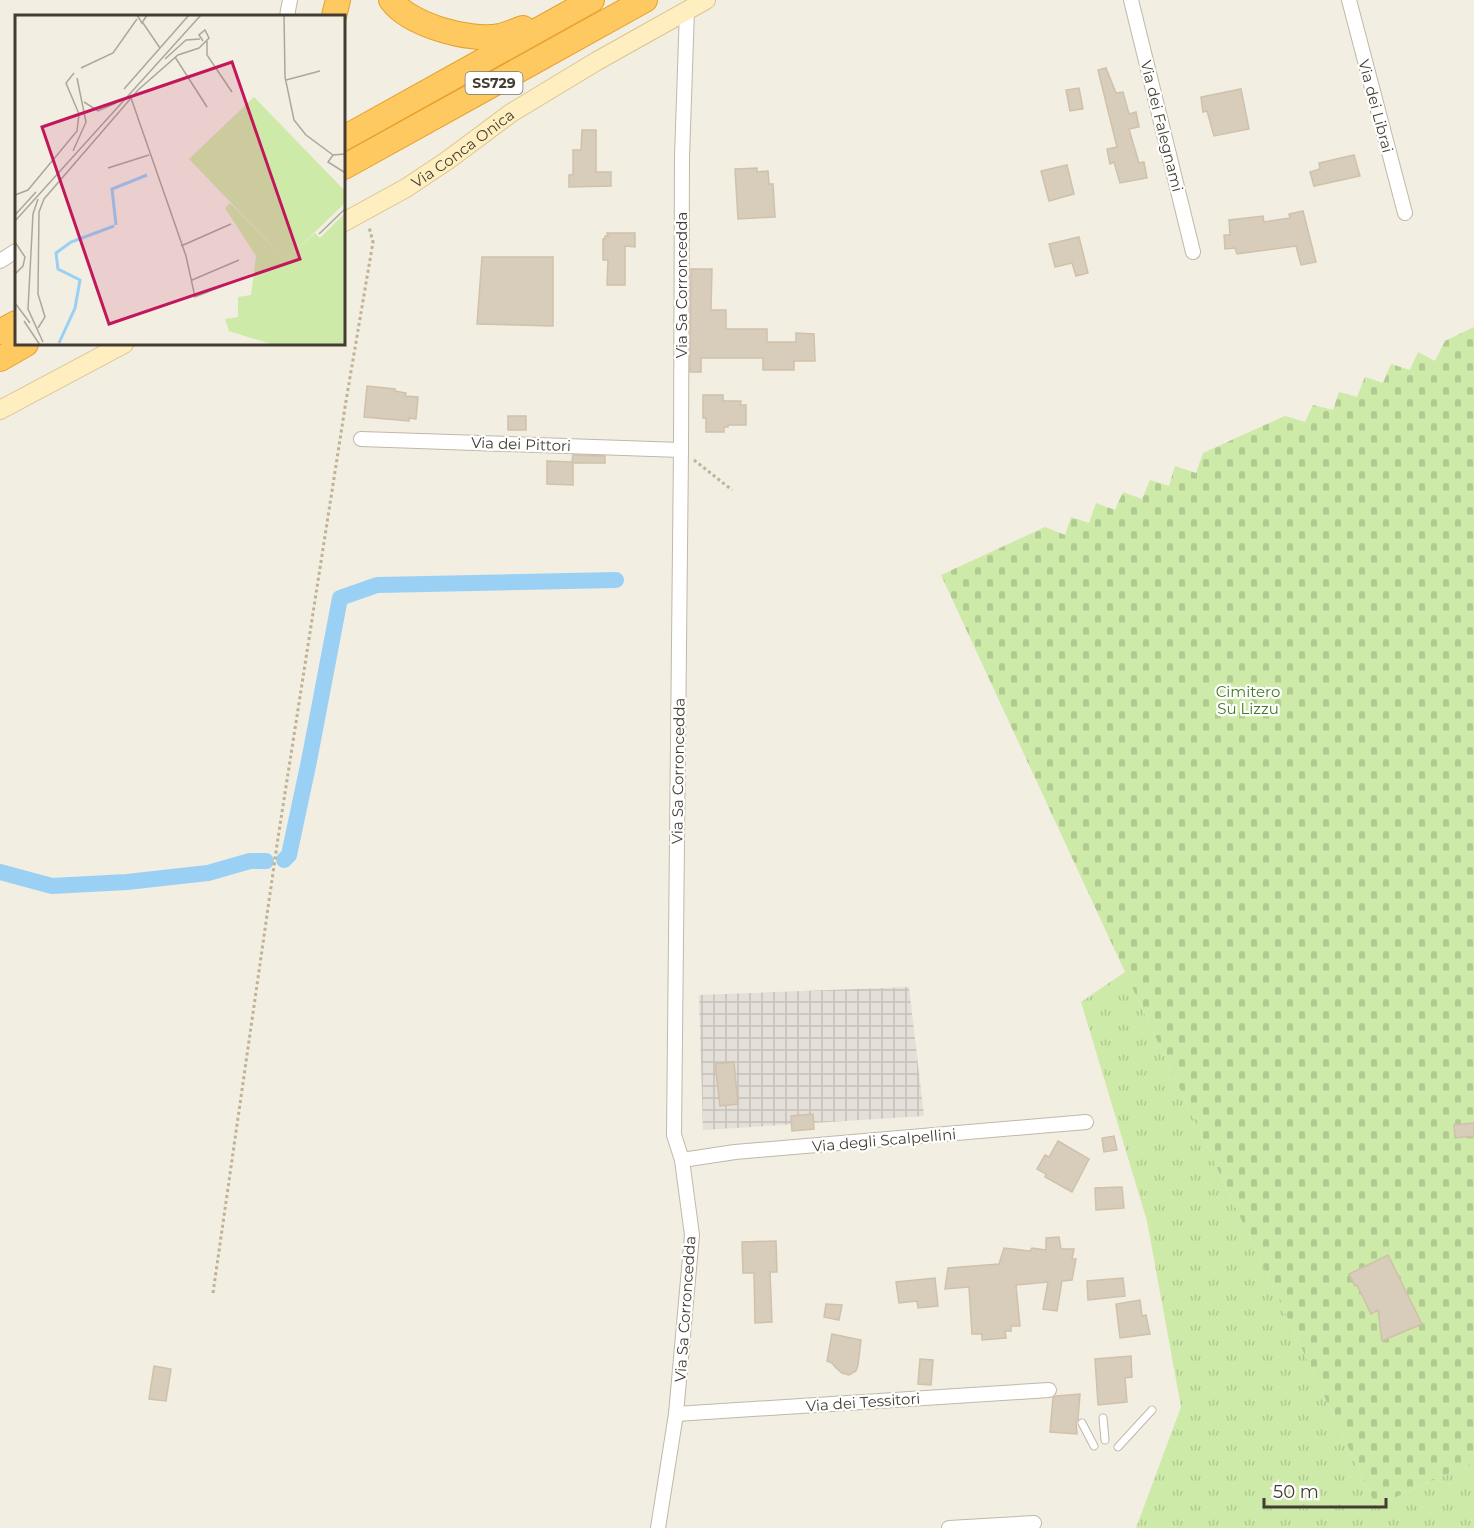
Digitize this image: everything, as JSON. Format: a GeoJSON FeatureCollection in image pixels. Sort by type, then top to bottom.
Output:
{"type":"FeatureCollection","features":[{"type":"Feature","properties":{"kind":"highway"},"geometry":{"type":"LineString","coordinates":[[334,15],[338,0]]}},
{"type":"Feature","properties":{"kind":"highway"},"geometry":{"type":"LineString","coordinates":[[391,0],[397,8],[430,26],[467,36],[499,36],[570,12]]}},
{"type":"Feature","properties":{"kind":"highway","name":"SS729"},"geometry":{"type":"LineString","coordinates":[[345,137],[592,0]]}},
{"type":"Feature","properties":{"kind":"highway","name":"SS729"},"geometry":{"type":"LineString","coordinates":[[345,166],[645,0]]}},
{"type":"Feature","properties":{"kind":"highway"},"geometry":{"type":"LineString","coordinates":[[0,332],[15,324]]}},
{"type":"Feature","properties":{"kind":"highway"},"geometry":{"type":"LineString","coordinates":[[0,359],[24,345]]}},
{"type":"Feature","properties":{"kind":"street"},"geometry":{"type":"LineString","coordinates":[[287,15],[290,0]]}},
{"type":"Feature","properties":{"kind":"street","name":"Via Conca Onica"},"geometry":{"type":"LineString","coordinates":[[345,221],[406,188],[511,113],[706,0]]}},
{"type":"Feature","properties":{"kind":"street","name":"Via dei Falegnami"},"geometry":{"type":"LineString","coordinates":[[1131,0],[1193,252]]}},
{"type":"Feature","properties":{"kind":"street","name":"Via dei Librai"},"geometry":{"type":"LineString","coordinates":[[1349,0],[1405,213]]}},
{"type":"Feature","properties":{"kind":"street","name":"Via Sa Corroncedda"},"geometry":{"type":"LineString","coordinates":[[658,1528],[676,1414],[692,1235],[682,1160],[674,1135],[682,157],[687,10]]}},
{"type":"Feature","properties":{"kind":"street"},"geometry":{"type":"LineString","coordinates":[[0,261],[15,252]]}},
{"type":"Feature","properties":{"kind":"street"},"geometry":{"type":"LineString","coordinates":[[0,410],[122,345]]}},
{"type":"Feature","properties":{"kind":"street","name":"Via dei Pittori"},"geometry":{"type":"LineString","coordinates":[[361,439],[681,450]]}},
{"type":"Feature","properties":{"kind":"street","name":"Via degli Scalpellini"},"geometry":{"type":"LineString","coordinates":[[682,1160],[735,1152],[1086,1122]]}},
{"type":"Feature","properties":{"kind":"street","name":"Via dei Tessitori"},"geometry":{"type":"LineString","coordinates":[[676,1414],[1049,1390]]}},
{"type":"Feature","properties":{"kind":"street"},"geometry":{"type":"LineString","coordinates":[[949,1528],[1034,1523]]}},
{"type":"Feature","properties":{"kind":"lane"},"geometry":{"type":"LineString","coordinates":[[1118,1447],[1152,1410]]}},
{"type":"Feature","properties":{"kind":"lane"},"geometry":{"type":"LineString","coordinates":[[1103,1418],[1105,1440]]}},
{"type":"Feature","properties":{"kind":"lane"},"geometry":{"type":"LineString","coordinates":[[1082,1423],[1094,1446]]}},
{"type":"Feature","properties":{"kind":"path"},"geometry":{"type":"LineString","coordinates":[[213,1293],[278,838],[373,242],[365,210]]}},
{"type":"Feature","properties":{"kind":"path"},"geometry":{"type":"LineString","coordinates":[[681,450],[732,489]]}},
{"type":"Feature","properties":{"kind":"shaded area"},"geometry":{"type":"Polygon","coordinates":[[[909,987],[924,1116],[703,1130],[699,995],[909,987]]]}},
{"type":"Feature","properties":{"kind":"green space","name":"Cimitero Su Lizzu"},"geometry":{"type":"Polygon","coordinates":[[[1474,327],[1474,1462],[1376,1506],[941,575],[1045,527],[1065,535],[1071,517],[1089,523],[1096,503],[1115,510],[1123,492],[1142,499],[1150,480],[1169,486],[1175,466],[1196,473],[1203,453],[1285,416],[1305,422],[1313,405],[1333,410],[1339,392],[1357,397],[1365,377],[1383,383],[1391,364],[1410,370],[1418,352],[1435,361],[1445,341],[1474,327]]]}},
{"type":"Feature","properties":{"kind":"green space"},"geometry":{"type":"Polygon","coordinates":[[[1125,972],[1376,1506],[1474,1462],[1474,1528],[1136,1528],[1181,1407],[1147,1221],[1081,1002],[1125,972]]]}},
{"type":"Feature","properties":{"kind":"building"},"geometry":{"type":"Polygon","coordinates":[[[1106,68],[1116,93],[1123,92],[1129,114],[1136,112],[1139,127],[1129,129],[1139,163],[1144,162],[1147,178],[1120,183],[1114,162],[1110,164],[1107,149],[1117,147],[1098,70],[1106,68]]]}},
{"type":"Feature","properties":{"kind":"building"},"geometry":{"type":"Polygon","coordinates":[[[1079,88],[1083,109],[1070,111],[1066,90],[1079,88]]]}},
{"type":"Feature","properties":{"kind":"building"},"geometry":{"type":"Polygon","coordinates":[[[1241,89],[1249,129],[1214,136],[1207,111],[1203,112],[1201,97],[1241,89]]]}},
{"type":"Feature","properties":{"kind":"building"},"geometry":{"type":"Polygon","coordinates":[[[582,130],[596,130],[596,172],[611,172],[611,186],[569,187],[569,175],[573,175],[573,150],[581,150],[582,130]]]}},
{"type":"Feature","properties":{"kind":"building"},"geometry":{"type":"Polygon","coordinates":[[[1354,155],[1360,176],[1314,186],[1310,172],[1320,169],[1319,163],[1354,155]]]}},
{"type":"Feature","properties":{"kind":"building"},"geometry":{"type":"Polygon","coordinates":[[[1067,165],[1074,194],[1049,201],[1041,171],[1067,165]]]}},
{"type":"Feature","properties":{"kind":"building"},"geometry":{"type":"Polygon","coordinates":[[[757,168],[757,172],[768,171],[769,184],[773,184],[775,217],[738,219],[735,169],[757,168]]]}},
{"type":"Feature","properties":{"kind":"building"},"geometry":{"type":"Polygon","coordinates":[[[1303,211],[1316,262],[1301,265],[1296,246],[1237,254],[1235,248],[1225,249],[1224,235],[1230,235],[1229,220],[1263,216],[1264,222],[1290,218],[1289,214],[1303,211]]]}},
{"type":"Feature","properties":{"kind":"building"},"geometry":{"type":"Polygon","coordinates":[[[607,233],[635,233],[635,247],[625,246],[625,285],[607,285],[608,260],[603,260],[603,239],[608,236],[607,233]]]}},
{"type":"Feature","properties":{"kind":"building"},"geometry":{"type":"Polygon","coordinates":[[[1079,237],[1088,273],[1076,276],[1072,263],[1055,267],[1049,244],[1079,237]]]}},
{"type":"Feature","properties":{"kind":"building"},"geometry":{"type":"Polygon","coordinates":[[[482,257],[553,257],[553,326],[477,324],[482,257]]]}},
{"type":"Feature","properties":{"kind":"building"},"geometry":{"type":"Polygon","coordinates":[[[691,269],[712,269],[711,310],[726,310],[726,329],[767,329],[767,342],[796,342],[796,333],[814,334],[815,361],[794,361],[794,370],[763,370],[763,358],[701,358],[701,372],[690,372],[691,269]]]}},
{"type":"Feature","properties":{"kind":"building"},"geometry":{"type":"Polygon","coordinates":[[[367,386],[395,389],[395,391],[406,393],[405,396],[418,397],[416,419],[409,418],[409,421],[364,417],[367,386]]]}},
{"type":"Feature","properties":{"kind":"building"},"geometry":{"type":"Polygon","coordinates":[[[703,395],[723,395],[723,401],[741,401],[740,405],[746,405],[746,425],[728,425],[724,427],[724,432],[706,432],[706,418],[703,418],[703,395]]]}},
{"type":"Feature","properties":{"kind":"building"},"geometry":{"type":"Polygon","coordinates":[[[508,416],[526,416],[526,430],[508,430],[508,416]]]}},
{"type":"Feature","properties":{"kind":"building"},"geometry":{"type":"Polygon","coordinates":[[[573,455],[605,456],[605,463],[573,463],[573,485],[547,484],[547,461],[572,462],[573,455]]]}},
{"type":"Feature","properties":{"kind":"building"},"geometry":{"type":"Polygon","coordinates":[[[734,1062],[738,1104],[720,1106],[715,1064],[734,1062]]]}},
{"type":"Feature","properties":{"kind":"building"},"geometry":{"type":"Polygon","coordinates":[[[813,1114],[814,1129],[792,1131],[791,1116],[813,1114]]]}},
{"type":"Feature","properties":{"kind":"building"},"geometry":{"type":"Polygon","coordinates":[[[1474,1123],[1474,1136],[1455,1138],[1454,1125],[1474,1123]]]}},
{"type":"Feature","properties":{"kind":"building"},"geometry":{"type":"Polygon","coordinates":[[[1114,1136],[1117,1150],[1104,1152],[1102,1138],[1114,1136]]]}},
{"type":"Feature","properties":{"kind":"building"},"geometry":{"type":"Polygon","coordinates":[[[1058,1141],[1089,1159],[1072,1192],[1045,1177],[1046,1174],[1037,1169],[1045,1155],[1049,1157],[1058,1141]]]}},
{"type":"Feature","properties":{"kind":"building"},"geometry":{"type":"Polygon","coordinates":[[[1122,1187],[1124,1208],[1096,1210],[1095,1188],[1122,1187]]]}},
{"type":"Feature","properties":{"kind":"building"},"geometry":{"type":"Polygon","coordinates":[[[1059,1237],[1061,1249],[1074,1249],[1072,1259],[1076,1259],[1072,1280],[1062,1281],[1057,1311],[1043,1309],[1048,1282],[1016,1285],[1020,1326],[1011,1326],[1011,1331],[1005,1331],[1006,1338],[982,1340],[982,1334],[972,1334],[969,1287],[945,1289],[948,1268],[999,1264],[1004,1248],[1046,1250],[1046,1238],[1059,1237]]]}},
{"type":"Feature","properties":{"kind":"building"},"geometry":{"type":"Polygon","coordinates":[[[776,1241],[777,1272],[770,1272],[772,1322],[755,1323],[754,1273],[743,1273],[742,1242],[776,1241]]]}},
{"type":"Feature","properties":{"kind":"building"},"geometry":{"type":"Polygon","coordinates":[[[1388,1255],[1422,1324],[1382,1341],[1378,1310],[1371,1314],[1349,1274],[1388,1255]]]}},
{"type":"Feature","properties":{"kind":"building"},"geometry":{"type":"Polygon","coordinates":[[[935,1278],[938,1306],[918,1308],[917,1301],[899,1303],[896,1282],[935,1278]]]}},
{"type":"Feature","properties":{"kind":"building"},"geometry":{"type":"Polygon","coordinates":[[[1123,1278],[1125,1296],[1088,1300],[1087,1281],[1123,1278]]]}},
{"type":"Feature","properties":{"kind":"building"},"geometry":{"type":"Polygon","coordinates":[[[1140,1300],[1142,1316],[1146,1315],[1150,1334],[1120,1338],[1116,1304],[1140,1300]]]}},
{"type":"Feature","properties":{"kind":"building"},"geometry":{"type":"Polygon","coordinates":[[[826,1304],[842,1305],[839,1320],[824,1317],[826,1304]]]}},
{"type":"Feature","properties":{"kind":"building"},"geometry":{"type":"Polygon","coordinates":[[[832,1334],[861,1340],[856,1371],[849,1375],[842,1373],[827,1361],[832,1334]]]}},
{"type":"Feature","properties":{"kind":"building"},"geometry":{"type":"Polygon","coordinates":[[[1131,1356],[1132,1377],[1125,1378],[1127,1402],[1098,1405],[1095,1359],[1131,1356]]]}},
{"type":"Feature","properties":{"kind":"building"},"geometry":{"type":"Polygon","coordinates":[[[920,1359],[933,1360],[931,1385],[918,1384],[920,1359]]]}},
{"type":"Feature","properties":{"kind":"building"},"geometry":{"type":"Polygon","coordinates":[[[154,1366],[171,1369],[166,1401],[149,1399],[154,1366]]]}},
{"type":"Feature","properties":{"kind":"building"},"geometry":{"type":"Polygon","coordinates":[[[1080,1394],[1076,1422],[1077,1434],[1050,1432],[1053,1398],[1080,1394]]]}},
{"type":"Feature","properties":{"kind":"waterway"},"geometry":{"type":"LineString","coordinates":[[284,860],[289,855],[340,598],[377,585],[616,580]]}},
{"type":"Feature","properties":{"kind":"waterway"},"geometry":{"type":"LineString","coordinates":[[0,872],[52,886],[127,882],[208,873],[250,861],[266,861]]}}]}
